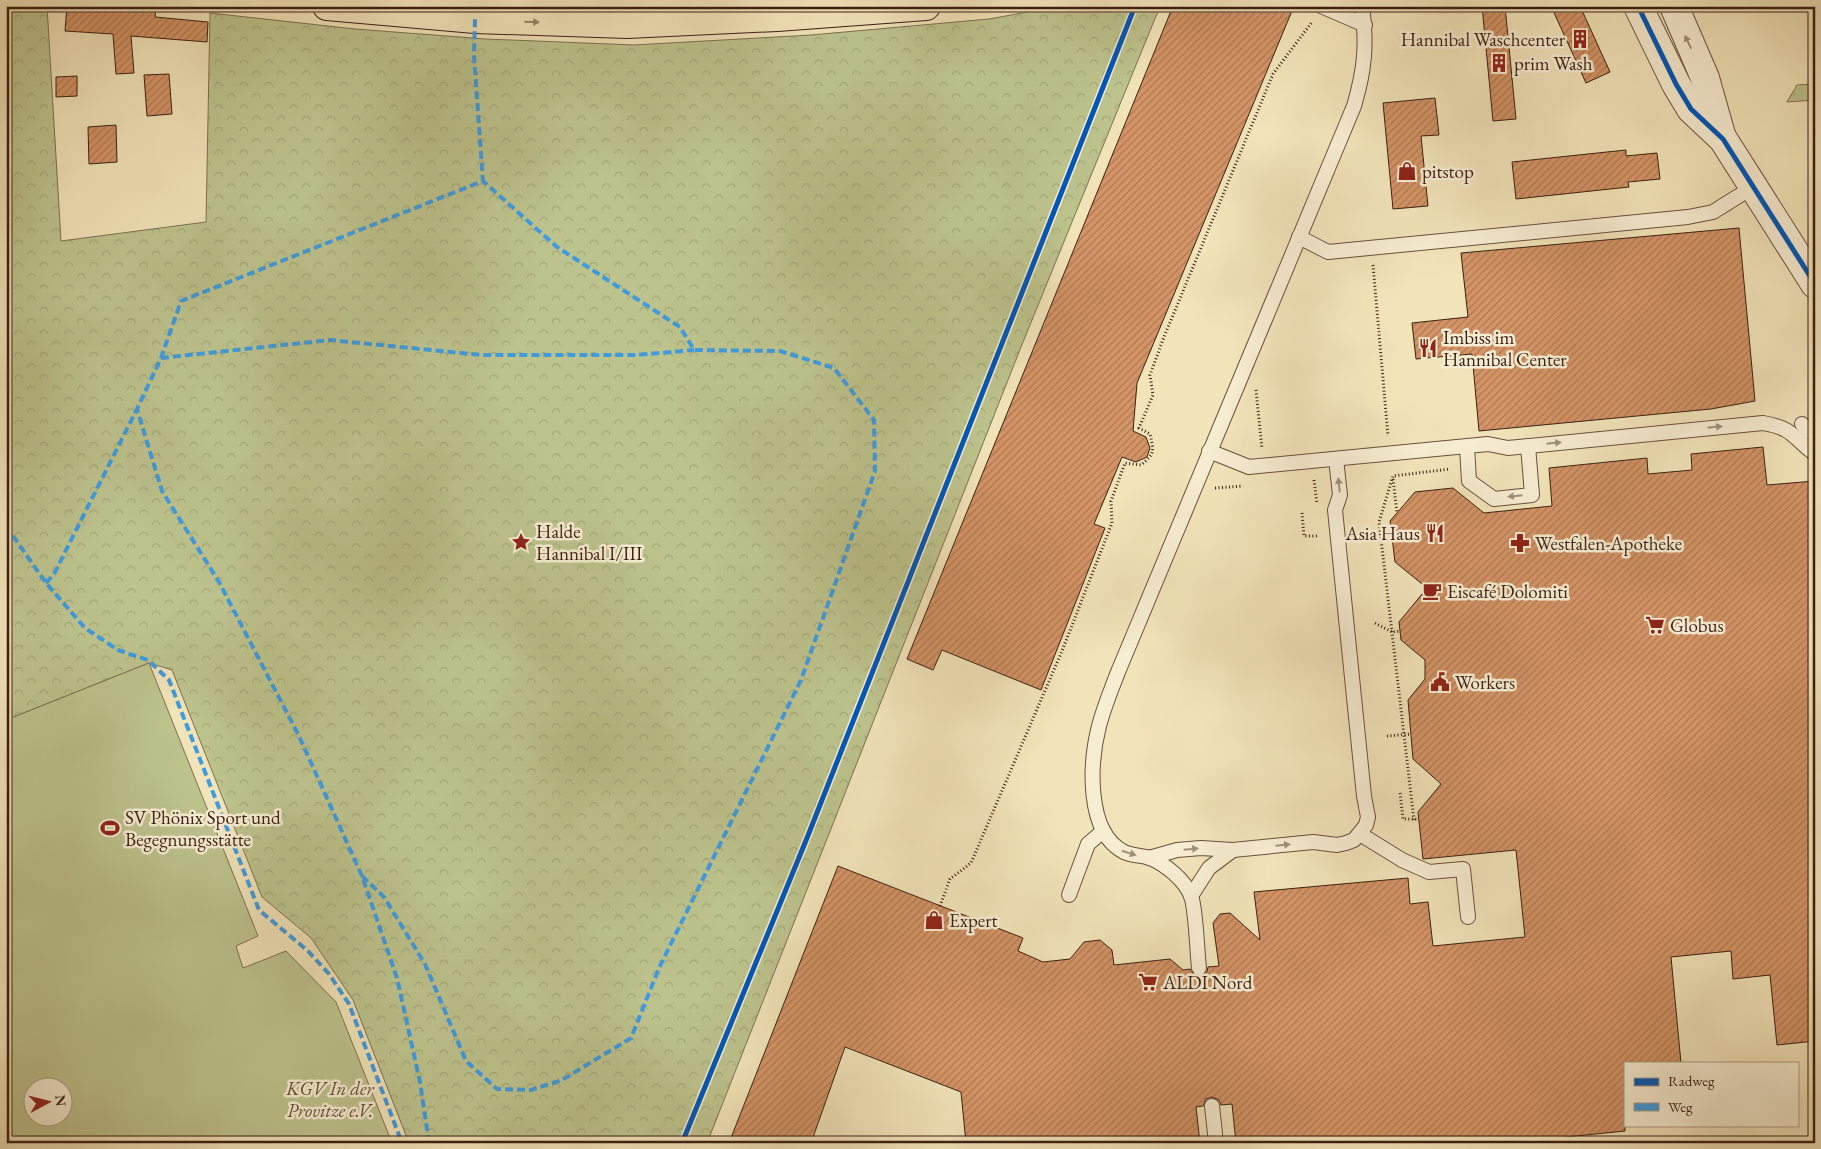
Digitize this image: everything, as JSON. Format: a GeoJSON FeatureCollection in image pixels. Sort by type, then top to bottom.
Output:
{"type":"FeatureCollection","features":[{"type":"Feature","properties":{"kind":"main road"},"geometry":{"type":"LineString","coordinates":[[327,6],[475,19],[627,24],[776,17],[926,6]]}},
{"type":"Feature","properties":{"kind":"street"},"geometry":{"type":"LineString","coordinates":[[1638,6],[1676,84],[1691,109],[1723,139],[1814,282]]}},
{"type":"Feature","properties":{"kind":"street"},"geometry":{"type":"LineString","coordinates":[[1674,6],[1705,78],[1723,139]]}},
{"type":"Feature","properties":{"kind":"lane"},"geometry":{"type":"LineString","coordinates":[[1321,6],[1365,25]]}},
{"type":"Feature","properties":{"kind":"lane"},"geometry":{"type":"LineString","coordinates":[[1199,968],[1191,896],[1168,868],[1149,858],[1124,853],[1112,843],[1103,831],[1096,811],[1092,783],[1099,726],[1118,672],[1354,106],[1363,75],[1366,52],[1362,6]]}},
{"type":"Feature","properties":{"kind":"lane"},"geometry":{"type":"LineString","coordinates":[[1299,237],[1328,252],[1688,217],[1713,212],[1753,187]]}},
{"type":"Feature","properties":{"kind":"lane"},"geometry":{"type":"LineString","coordinates":[[1210,451],[1249,467],[1488,444],[1508,448],[1763,423],[1807,430],[1815,435]]}},
{"type":"Feature","properties":{"kind":"lane"},"geometry":{"type":"LineString","coordinates":[[1800,430],[1815,454]]}},
{"type":"Feature","properties":{"kind":"lane"},"geometry":{"type":"LineString","coordinates":[[1467,447],[1469,480],[1494,498],[1532,494],[1528,446]]}},
{"type":"Feature","properties":{"kind":"lane"},"geometry":{"type":"LineString","coordinates":[[1149,858],[1177,850],[1201,848],[1233,850],[1313,842],[1337,845],[1354,840],[1360,834],[1368,817],[1364,796],[1334,510],[1340,495],[1336,459]]}},
{"type":"Feature","properties":{"kind":"lane"},"geometry":{"type":"LineString","coordinates":[[1069,895],[1088,844],[1103,831]]}},
{"type":"Feature","properties":{"kind":"lane"},"geometry":{"type":"LineString","coordinates":[[1360,834],[1402,860],[1429,872],[1463,869],[1468,917]]}},
{"type":"Feature","properties":{"kind":"lane"},"geometry":{"type":"LineString","coordinates":[[1191,896],[1209,868],[1233,850]]}},
{"type":"Feature","properties":{"kind":"lane"},"geometry":{"type":"LineString","coordinates":[[1212,1106],[1216,1143]]}},
{"type":"Feature","properties":{"kind":"path"},"geometry":{"type":"LineString","coordinates":[[1142,435],[1140,428],[1153,395],[1150,375],[1207,230],[1273,74],[1304,31]]}},
{"type":"Feature","properties":{"kind":"path"},"geometry":{"type":"LineString","coordinates":[[1371,248],[1397,513]]}},
{"type":"Feature","properties":{"kind":"path"},"geometry":{"type":"LineString","coordinates":[[1245,367],[1265,376],[1256,386],[1262,449],[1269,448]]}},
{"type":"Feature","properties":{"kind":"path"},"geometry":{"type":"LineString","coordinates":[[940,906],[950,879],[971,863],[1062,651],[1112,523],[1111,501],[1125,463],[1132,462],[1140,465],[1152,456],[1154,448],[1150,434],[1140,428]]}},
{"type":"Feature","properties":{"kind":"path"},"geometry":{"type":"LineString","coordinates":[[1393,476],[1378,522],[1403,734],[1417,820],[1403,820],[1400,793]]}},
{"type":"Feature","properties":{"kind":"path"},"geometry":{"type":"LineString","coordinates":[[1306,480],[1314,480],[1317,511]]}},
{"type":"Feature","properties":{"kind":"path"},"geometry":{"type":"LineString","coordinates":[[1213,488],[1251,485]]}},
{"type":"Feature","properties":{"kind":"path"},"geometry":{"type":"LineString","coordinates":[[1302,513],[1304,536],[1319,535],[1320,542]]}},
{"type":"Feature","properties":{"kind":"path"},"geometry":{"type":"LineString","coordinates":[[1375,623],[1392,632],[1401,631]]}},
{"type":"Feature","properties":{"kind":"path"},"geometry":{"type":"LineString","coordinates":[[1387,736],[1411,734]]}},
{"type":"Feature","properties":{"kind":"green space"},"geometry":{"type":"Polygon","coordinates":[[[6,6],[47,6],[61,241],[206,222],[210,13],[355,29],[486,39],[634,45],[811,35],[989,19],[1061,6],[1162,6],[1156,16],[1021,347],[707,1143],[409,1143],[353,1000],[311,938],[262,897],[172,670],[149,663],[6,720],[6,6]]]}},
{"type":"Feature","properties":{"kind":"green space"},"geometry":{"type":"Polygon","coordinates":[[[1815,84],[1815,100],[1787,102],[1797,85],[1815,84]]]}},
{"type":"Feature","properties":{"kind":"green space","name":"SV Phönix Sport und Begegnungsstätte"},"geometry":{"type":"Polygon","coordinates":[[[149,663],[258,936],[236,946],[243,968],[286,951],[336,1002],[392,1143],[6,1143],[6,720],[149,663]]]}},
{"type":"Feature","properties":{"kind":"building"},"geometry":{"type":"Polygon","coordinates":[[[67,6],[156,6],[155,17],[208,22],[207,42],[131,36],[134,73],[116,74],[113,34],[65,31],[67,6]]]}},
{"type":"Feature","properties":{"kind":"building"},"geometry":{"type":"Polygon","coordinates":[[[1173,6],[1294,6],[1137,383],[1133,431],[1146,437],[1150,448],[1147,457],[1136,462],[1122,457],[1094,524],[1105,528],[1041,690],[942,650],[933,670],[907,659],[1173,6]]]}},
{"type":"Feature","properties":{"kind":"building","name":"prim Wash"},"geometry":{"type":"Polygon","coordinates":[[[1482,6],[1505,6],[1516,119],[1493,121],[1482,6]]]}},
{"type":"Feature","properties":{"kind":"building","name":"Hannibal Waschcenter"},"geometry":{"type":"Polygon","coordinates":[[[1551,6],[1580,6],[1610,72],[1586,83],[1551,6]]]}},
{"type":"Feature","properties":{"kind":"building"},"geometry":{"type":"Polygon","coordinates":[[[169,74],[172,114],[147,116],[144,75],[169,74]]]}},
{"type":"Feature","properties":{"kind":"building"},"geometry":{"type":"Polygon","coordinates":[[[77,76],[77,96],[56,97],[56,77],[77,76]]]}},
{"type":"Feature","properties":{"kind":"building","name":"pitstop"},"geometry":{"type":"Polygon","coordinates":[[[1435,98],[1439,135],[1421,136],[1428,206],[1393,209],[1383,103],[1435,98]]]}},
{"type":"Feature","properties":{"kind":"building"},"geometry":{"type":"Polygon","coordinates":[[[116,125],[117,162],[89,164],[88,127],[116,125]]]}},
{"type":"Feature","properties":{"kind":"building"},"geometry":{"type":"Polygon","coordinates":[[[1626,150],[1626,156],[1657,153],[1660,179],[1628,182],[1629,187],[1516,199],[1512,162],[1626,150]]]}},
{"type":"Feature","properties":{"kind":"building"},"geometry":{"type":"Polygon","coordinates":[[[1739,228],[1755,401],[1711,409],[1479,431],[1472,354],[1416,359],[1412,323],[1468,317],[1461,253],[1739,228]]]}},
{"type":"Feature","properties":{"kind":"building"},"geometry":{"type":"Polygon","coordinates":[[[1763,447],[1767,485],[1815,481],[1815,1041],[1777,1045],[1770,975],[1733,979],[1731,951],[1671,957],[1681,1062],[1624,1062],[1625,1131],[1508,1143],[1236,1143],[1232,1104],[1221,1105],[1219,1100],[1212,1097],[1206,1099],[1203,1106],[1196,1107],[1200,1143],[966,1143],[961,1092],[845,1047],[811,1143],[729,1143],[838,866],[1023,938],[1018,951],[1043,962],[1070,959],[1084,942],[1100,940],[1112,950],[1114,965],[1170,959],[1183,970],[1190,969],[1195,976],[1200,977],[1207,972],[1208,967],[1219,966],[1213,923],[1220,914],[1230,913],[1260,940],[1254,892],[1408,878],[1410,904],[1428,902],[1433,946],[1525,937],[1516,850],[1423,859],[1418,812],[1441,784],[1413,759],[1408,700],[1425,679],[1425,660],[1401,640],[1399,622],[1427,588],[1395,562],[1390,521],[1415,492],[1453,488],[1484,513],[1552,506],[1549,468],[1647,458],[1648,474],[1692,470],[1691,454],[1763,447]]]}},
{"type":"Feature","properties":{"kind":"marked path"},"geometry":{"type":"LineString","coordinates":[[429,1143],[420,1082],[397,978],[362,876],[299,736],[219,582],[162,491],[137,409],[161,358],[181,301],[483,181],[474,56],[475,19]]}},
{"type":"Feature","properties":{"kind":"marked path"},"geometry":{"type":"LineString","coordinates":[[362,876],[384,897],[425,964],[466,1061],[497,1089],[531,1090],[562,1080],[631,1038],[659,968],[801,680],[875,471],[874,420],[834,368],[780,351],[694,350],[680,327],[557,247],[483,181]]}},
{"type":"Feature","properties":{"kind":"marked path"},"geometry":{"type":"LineString","coordinates":[[161,358],[330,340],[481,355],[637,355],[694,350]]}},
{"type":"Feature","properties":{"kind":"marked path"},"geometry":{"type":"LineString","coordinates":[[46,583],[54,574],[137,409]]}},
{"type":"Feature","properties":{"kind":"marked path"},"geometry":{"type":"LineString","coordinates":[[6,526],[46,583],[85,628],[118,650],[148,660],[169,680],[259,910],[308,951],[329,974],[349,1004],[402,1143]]}},
{"type":"Feature","properties":{"kind":"cycle path"},"geometry":{"type":"LineString","coordinates":[[682,1143],[807,838],[1135,6]]}},
{"type":"Feature","properties":{"kind":"cycle path"},"geometry":{"type":"LineString","coordinates":[[1638,6],[1676,84],[1691,109],[1723,139],[1815,284]]}},
{"type":"Feature","properties":{"kind":"place","name":"Hannibal Waschcenter"},"geometry":{"type":"Point","coordinates":[1580,39]}},
{"type":"Feature","properties":{"kind":"place","name":"prim Wash"},"geometry":{"type":"Point","coordinates":[1499,63]}},
{"type":"Feature","properties":{"kind":"place","name":"pitstop"},"geometry":{"type":"Point","coordinates":[1407,171]}},
{"type":"Feature","properties":{"kind":"place","name":"Imbiss im Hannibal Center"},"geometry":{"type":"Point","coordinates":[1428,348]}},
{"type":"Feature","properties":{"kind":"place","name":"Asia Haus"},"geometry":{"type":"Point","coordinates":[1435,533]}},
{"type":"Feature","properties":{"kind":"place","name":"Halde Hannibal I/III"},"geometry":{"type":"Point","coordinates":[521,542]}},
{"type":"Feature","properties":{"kind":"place","name":"Westfalen-Apotheke"},"geometry":{"type":"Point","coordinates":[1520,543]}},
{"type":"Feature","properties":{"kind":"place","name":"Eiscafé Dolomiti"},"geometry":{"type":"Point","coordinates":[1432,591]}},
{"type":"Feature","properties":{"kind":"place","name":"Globus"},"geometry":{"type":"Point","coordinates":[1655,625]}},
{"type":"Feature","properties":{"kind":"place","name":"Workers"},"geometry":{"type":"Point","coordinates":[1440,682]}},
{"type":"Feature","properties":{"kind":"place","name":"SV Phönix Sport und Begegnungsstätte"},"geometry":{"type":"Point","coordinates":[110,828]}},
{"type":"Feature","properties":{"kind":"place","name":"Expert"},"geometry":{"type":"Point","coordinates":[934,920]}},
{"type":"Feature","properties":{"kind":"place","name":"ALDI Nord"},"geometry":{"type":"Point","coordinates":[1148,982]}},
{"type":"Feature","properties":{"kind":"park label","name":"KGV In der Provitze e.V."},"geometry":{"type":"Point","coordinates":[330,1099]}}]}
